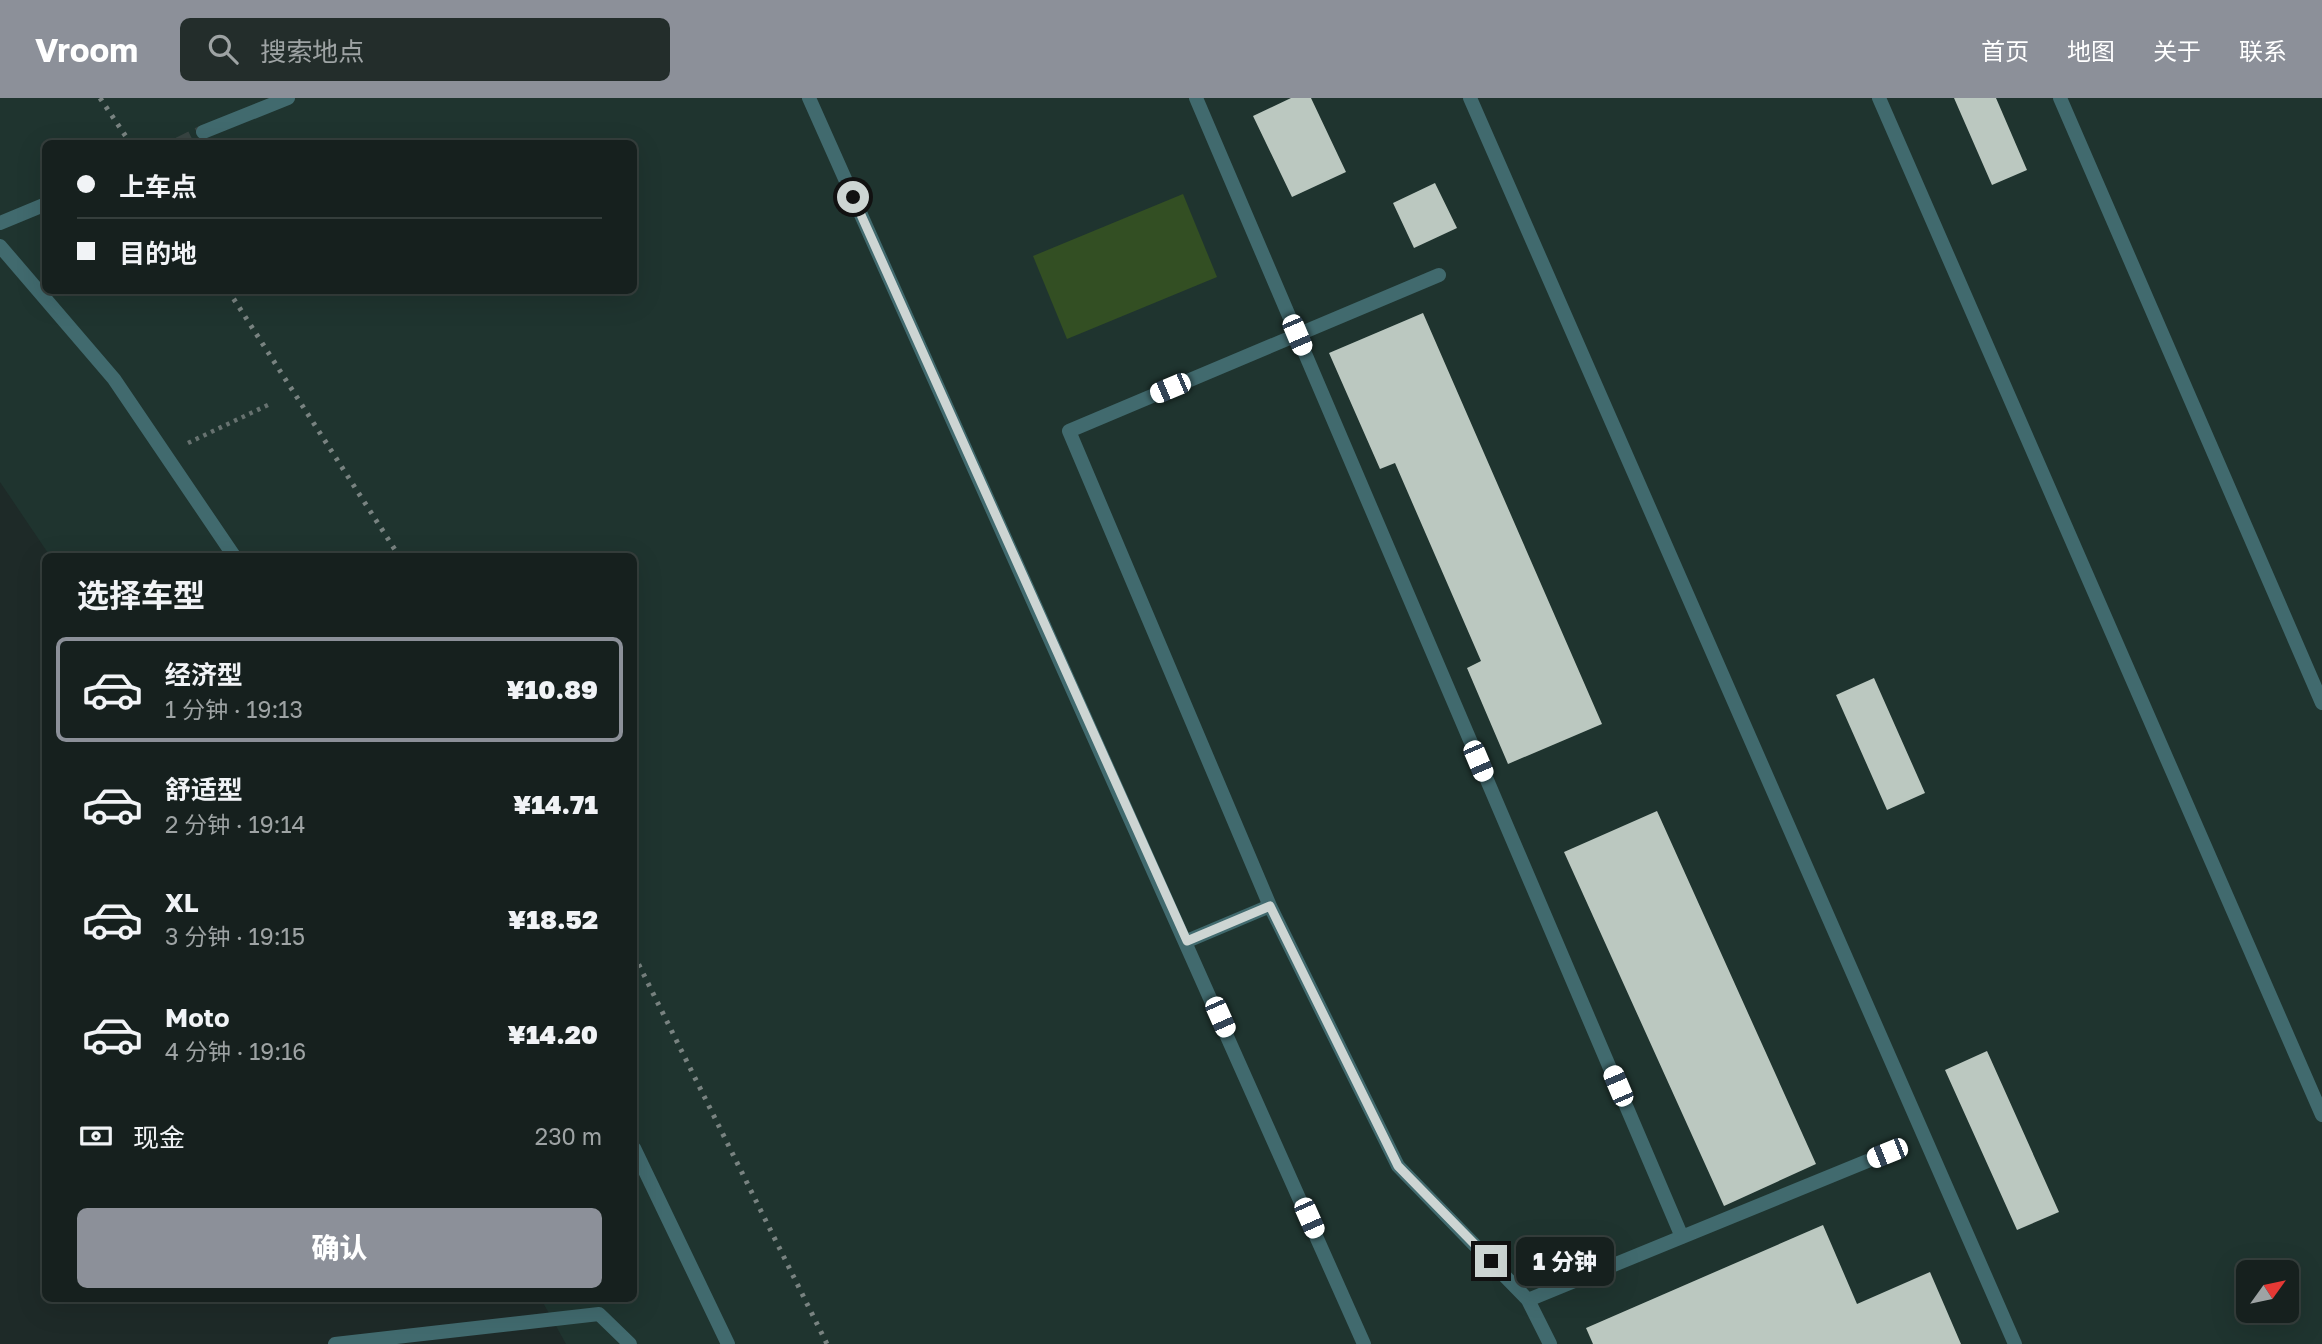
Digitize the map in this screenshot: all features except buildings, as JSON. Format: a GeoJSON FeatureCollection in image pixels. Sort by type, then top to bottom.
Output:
{"type":"FeatureCollection","features":[{"type":"Feature","properties":{"kind":"street"},"geometry":{"type":"LineString","coordinates":[[203,132],[288,98]]}},
{"type":"Feature","properties":{"kind":"street"},"geometry":{"type":"LineString","coordinates":[[809,98],[1187,941],[1364,1344]]}},
{"type":"Feature","properties":{"kind":"street"},"geometry":{"type":"LineString","coordinates":[[1196,98],[1682,1237]]}},
{"type":"Feature","properties":{"kind":"street"},"geometry":{"type":"LineString","coordinates":[[1470,98],[2015,1344]]}},
{"type":"Feature","properties":{"kind":"street"},"geometry":{"type":"LineString","coordinates":[[1880,98],[2322,1115]]}},
{"type":"Feature","properties":{"kind":"street"},"geometry":{"type":"LineString","coordinates":[[2060,98],[2322,704]]}},
{"type":"Feature","properties":{"kind":"street"},"geometry":{"type":"LineString","coordinates":[[0,223],[42,206]]}},
{"type":"Feature","properties":{"kind":"street"},"geometry":{"type":"LineString","coordinates":[[0,246],[114,379],[232,553]]}},
{"type":"Feature","properties":{"kind":"street"},"geometry":{"type":"LineString","coordinates":[[1439,275],[1069,430],[1270,906],[1398,1166],[1528,1300],[1550,1344]]}},
{"type":"Feature","properties":{"kind":"street"},"geometry":{"type":"LineString","coordinates":[[1187,941],[1270,906]]}},
{"type":"Feature","properties":{"kind":"street"},"geometry":{"type":"LineString","coordinates":[[1528,1300],[1887,1153]]}},
{"type":"Feature","properties":{"kind":"street"},"geometry":{"type":"LineString","coordinates":[[637,1154],[728,1344]]}},
{"type":"Feature","properties":{"kind":"street"},"geometry":{"type":"LineString","coordinates":[[335,1344],[599,1314],[630,1344]]}},
{"type":"Feature","properties":{"kind":"path"},"geometry":{"type":"LineString","coordinates":[[165,454],[272,403]]}},
{"type":"Feature","properties":{"kind":"shaded area"},"geometry":{"type":"Polygon","coordinates":[[[0,98],[2322,98],[2322,1344],[566,1344],[543,1302],[637,1302],[637,553],[48,553],[0,482],[0,98]]]}},
{"type":"Feature","properties":{"kind":"green space"},"geometry":{"type":"Polygon","coordinates":[[[1183,194],[1217,277],[1067,339],[1033,256],[1183,194]]]}},
{"type":"Feature","properties":{"kind":"tunnel"},"geometry":{"type":"LineString","coordinates":[[187,140],[203,132]]}},
{"type":"Feature","properties":{"kind":"railway"},"geometry":{"type":"LineString","coordinates":[[100,98],[128,140]]}},
{"type":"Feature","properties":{"kind":"railway"},"geometry":{"type":"LineString","coordinates":[[231,294],[397,553]]}},
{"type":"Feature","properties":{"kind":"railway"},"geometry":{"type":"LineString","coordinates":[[637,961],[827,1344]]}},
{"type":"Feature","properties":{"kind":"route"},"geometry":{"type":"LineString","coordinates":[[853,197],[1187,941],[1270,906],[1398,1166],[1491,1261]]}}]}
